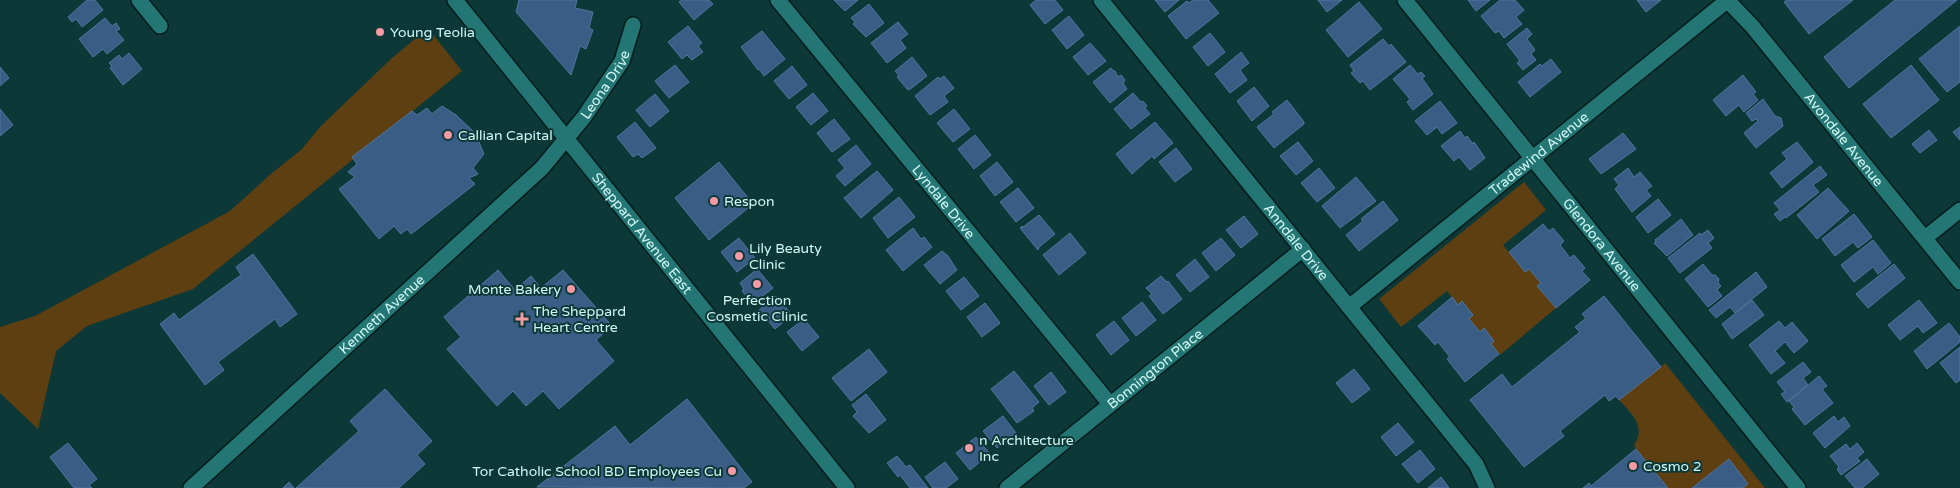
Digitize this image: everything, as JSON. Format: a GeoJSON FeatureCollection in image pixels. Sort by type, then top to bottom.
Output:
{"type":"FeatureCollection","features":[{"type":"Feature","properties":{"kind":"street"},"geometry":{"type":"LineString","coordinates":[[139,0],[160,26]]}},
{"type":"Feature","properties":{"kind":"street","name":"Sheppard Avenue East"},"geometry":{"type":"LineString","coordinates":[[455,0],[848,488]]}},
{"type":"Feature","properties":{"kind":"street","name":"Lyndale Drive"},"geometry":{"type":"LineString","coordinates":[[778,0],[1110,404]]}},
{"type":"Feature","properties":{"kind":"street","name":"Anndale Drive"},"geometry":{"type":"LineString","coordinates":[[1101,0],[1467,452],[1476,464],[1487,488]]}},
{"type":"Feature","properties":{"kind":"street","name":"Glendora Avenue"},"geometry":{"type":"LineString","coordinates":[[1405,0],[1798,488]]}},
{"type":"Feature","properties":{"kind":"street","name":"Tradewind Avenue"},"geometry":{"type":"LineString","coordinates":[[1349,307],[1727,0]]}},
{"type":"Feature","properties":{"kind":"street","name":"Avondale Avenue"},"geometry":{"type":"LineString","coordinates":[[1727,0],[1752,26],[1960,282]]}},
{"type":"Feature","properties":{"kind":"street","name":"Leona Drive"},"geometry":{"type":"LineString","coordinates":[[568,138],[584,118],[622,61],[633,25]]}},
{"type":"Feature","properties":{"kind":"street","name":"Kenneth Avenue"},"geometry":{"type":"LineString","coordinates":[[191,488],[537,173],[568,138]]}},
{"type":"Feature","properties":{"kind":"street"},"geometry":{"type":"LineString","coordinates":[[1925,238],[1960,210]]}},
{"type":"Feature","properties":{"kind":"street","name":"Bonnington Place"},"geometry":{"type":"LineString","coordinates":[[1007,488],[1303,249]]}},
{"type":"Feature","properties":{"kind":"shaded area"},"geometry":{"type":"Polygon","coordinates":[[[428,28],[462,71],[193,289],[87,326],[56,351],[38,429],[0,393],[0,327],[35,316],[230,211],[301,150],[321,126],[392,58],[428,28]]]}},
{"type":"Feature","properties":{"kind":"shaded area"},"geometry":{"type":"Polygon","coordinates":[[[1524,182],[1546,210],[1503,245],[1525,272],[1529,269],[1541,283],[1537,286],[1556,308],[1500,355],[1491,344],[1494,341],[1484,329],[1480,332],[1469,319],[1473,315],[1462,302],[1458,305],[1447,291],[1401,327],[1379,299],[1524,182]]]}},
{"type":"Feature","properties":{"kind":"shaded area"},"geometry":{"type":"Polygon","coordinates":[[[1665,363],[1765,488],[1743,488],[1748,484],[1729,459],[1692,488],[1668,488],[1636,449],[1634,445],[1638,438],[1638,426],[1632,415],[1619,400],[1665,363]]]}},
{"type":"Feature","properties":{"kind":"building"},"geometry":{"type":"Polygon","coordinates":[[[87,0],[95,0],[103,10],[82,27],[76,19],[72,22],[68,17],[87,0]]]}},
{"type":"Feature","properties":{"kind":"building"},"geometry":{"type":"Polygon","coordinates":[[[519,0],[577,0],[575,8],[593,12],[589,28],[593,30],[586,49],[580,46],[571,75],[516,12],[519,0]]]}},
{"type":"Feature","properties":{"kind":"building"},"geometry":{"type":"Polygon","coordinates":[[[682,0],[709,0],[713,4],[694,20],[679,2],[682,0]]]}},
{"type":"Feature","properties":{"kind":"building"},"geometry":{"type":"Polygon","coordinates":[[[834,0],[858,0],[845,11],[834,0]]]}},
{"type":"Feature","properties":{"kind":"building"},"geometry":{"type":"Polygon","coordinates":[[[1036,0],[1055,0],[1063,10],[1045,24],[1030,5],[1036,0]]]}},
{"type":"Feature","properties":{"kind":"building"},"geometry":{"type":"Polygon","coordinates":[[[1155,0],[1179,0],[1165,12],[1155,0]]]}},
{"type":"Feature","properties":{"kind":"building"},"geometry":{"type":"Polygon","coordinates":[[[1193,0],[1208,0],[1219,13],[1186,39],[1168,16],[1187,1],[1189,3],[1193,0]]]}},
{"type":"Feature","properties":{"kind":"building"},"geometry":{"type":"Polygon","coordinates":[[[1318,0],[1342,0],[1327,12],[1318,0]]]}},
{"type":"Feature","properties":{"kind":"building"},"geometry":{"type":"Polygon","coordinates":[[[1468,0],[1490,0],[1476,11],[1468,0]]]}},
{"type":"Feature","properties":{"kind":"building"},"geometry":{"type":"Polygon","coordinates":[[[1500,0],[1515,0],[1524,10],[1516,17],[1522,24],[1504,38],[1499,31],[1495,33],[1481,16],[1500,0]]]}},
{"type":"Feature","properties":{"kind":"building"},"geometry":{"type":"Polygon","coordinates":[[[1637,0],[1661,0],[1646,12],[1637,0]]]}},
{"type":"Feature","properties":{"kind":"building"},"geometry":{"type":"Polygon","coordinates":[[[1787,0],[1853,0],[1809,34],[1784,2],[1787,0]]]}},
{"type":"Feature","properties":{"kind":"building"},"geometry":{"type":"Polygon","coordinates":[[[1895,0],[1957,0],[1849,88],[1824,57],[1895,0]]]}},
{"type":"Feature","properties":{"kind":"building"},"geometry":{"type":"Polygon","coordinates":[[[1359,2],[1382,29],[1348,57],[1326,30],[1359,2]]]}},
{"type":"Feature","properties":{"kind":"building"},"geometry":{"type":"Polygon","coordinates":[[[869,4],[884,23],[866,37],[853,24],[855,22],[851,18],[869,4]]]}},
{"type":"Feature","properties":{"kind":"building"},"geometry":{"type":"Polygon","coordinates":[[[1069,16],[1084,35],[1067,49],[1052,30],[1069,16]]]}},
{"type":"Feature","properties":{"kind":"building"},"geometry":{"type":"Polygon","coordinates":[[[105,18],[112,26],[116,23],[120,29],[116,31],[124,40],[107,54],[103,49],[93,57],[79,39],[105,18]]]}},
{"type":"Feature","properties":{"kind":"building"},"geometry":{"type":"Polygon","coordinates":[[[898,22],[908,34],[900,40],[906,48],[887,63],[871,43],[898,22]]]}},
{"type":"Feature","properties":{"kind":"building"},"geometry":{"type":"Polygon","coordinates":[[[688,26],[702,43],[698,46],[703,52],[692,60],[687,55],[682,59],[668,42],[688,26]]]}},
{"type":"Feature","properties":{"kind":"building"},"geometry":{"type":"Polygon","coordinates":[[[1960,26],[1960,82],[1947,92],[1919,59],[1960,26]]]}},
{"type":"Feature","properties":{"kind":"building"},"geometry":{"type":"Polygon","coordinates":[[[1527,28],[1532,34],[1527,39],[1535,50],[1531,54],[1536,60],[1523,70],[1517,63],[1520,61],[1507,44],[1527,28]]]}},
{"type":"Feature","properties":{"kind":"building"},"geometry":{"type":"Polygon","coordinates":[[[762,31],[785,59],[764,76],[741,47],[762,31]]]}},
{"type":"Feature","properties":{"kind":"building"},"geometry":{"type":"Polygon","coordinates":[[[1210,33],[1225,52],[1208,66],[1193,47],[1210,33]]]}},
{"type":"Feature","properties":{"kind":"building"},"geometry":{"type":"Polygon","coordinates":[[[1383,39],[1389,46],[1391,44],[1406,62],[1370,90],[1363,81],[1360,83],[1351,73],[1354,71],[1350,65],[1383,39]]]}},
{"type":"Feature","properties":{"kind":"building"},"geometry":{"type":"Polygon","coordinates":[[[1090,43],[1106,61],[1088,75],[1073,57],[1090,43]]]}},
{"type":"Feature","properties":{"kind":"building"},"geometry":{"type":"Polygon","coordinates":[[[1241,52],[1249,63],[1240,70],[1247,80],[1230,93],[1215,74],[1241,52]]]}},
{"type":"Feature","properties":{"kind":"building"},"geometry":{"type":"Polygon","coordinates":[[[129,53],[142,69],[123,85],[110,68],[112,66],[109,63],[119,55],[122,59],[129,53]]]}},
{"type":"Feature","properties":{"kind":"building"},"geometry":{"type":"Polygon","coordinates":[[[912,57],[927,76],[909,90],[897,77],[899,76],[895,71],[912,57]]]}},
{"type":"Feature","properties":{"kind":"building"},"geometry":{"type":"Polygon","coordinates":[[[1551,59],[1561,72],[1530,97],[1518,82],[1540,64],[1542,66],[1551,59]]]}},
{"type":"Feature","properties":{"kind":"building"},"geometry":{"type":"Polygon","coordinates":[[[675,65],[689,82],[669,98],[655,81],[675,65]]]}},
{"type":"Feature","properties":{"kind":"building"},"geometry":{"type":"Polygon","coordinates":[[[1410,65],[1418,74],[1421,72],[1425,76],[1422,78],[1433,94],[1413,110],[1407,102],[1410,99],[1393,79],[1410,65]]]}},
{"type":"Feature","properties":{"kind":"building"},"geometry":{"type":"Polygon","coordinates":[[[1911,65],[1939,100],[1891,138],[1863,104],[1911,65]]]}},
{"type":"Feature","properties":{"kind":"building"},"geometry":{"type":"Polygon","coordinates":[[[792,66],[807,85],[789,99],[774,81],[792,66]]]}},
{"type":"Feature","properties":{"kind":"building"},"geometry":{"type":"Polygon","coordinates":[[[0,67],[9,78],[0,86],[0,67]]]}},
{"type":"Feature","properties":{"kind":"building"},"geometry":{"type":"Polygon","coordinates":[[[1111,68],[1118,77],[1121,75],[1125,80],[1123,83],[1127,89],[1110,103],[1093,82],[1111,68]]]}},
{"type":"Feature","properties":{"kind":"building"},"geometry":{"type":"Polygon","coordinates":[[[1743,75],[1756,92],[1753,94],[1758,100],[1744,112],[1739,105],[1726,116],[1713,100],[1743,75]]]}},
{"type":"Feature","properties":{"kind":"building"},"geometry":{"type":"Polygon","coordinates":[[[944,76],[954,88],[944,96],[948,102],[930,115],[915,96],[938,77],[940,79],[944,76]]]}},
{"type":"Feature","properties":{"kind":"building"},"geometry":{"type":"Polygon","coordinates":[[[1254,87],[1269,106],[1252,121],[1237,101],[1254,87]]]}},
{"type":"Feature","properties":{"kind":"building"},"geometry":{"type":"Polygon","coordinates":[[[813,93],[828,111],[811,125],[796,107],[813,93]]]}},
{"type":"Feature","properties":{"kind":"building"},"geometry":{"type":"Polygon","coordinates":[[[1133,93],[1141,102],[1143,101],[1147,106],[1145,108],[1150,114],[1131,129],[1114,109],[1133,93]]]}},
{"type":"Feature","properties":{"kind":"building"},"geometry":{"type":"Polygon","coordinates":[[[655,94],[669,111],[650,127],[636,110],[655,94]]]}},
{"type":"Feature","properties":{"kind":"building"},"geometry":{"type":"Polygon","coordinates":[[[1763,99],[1775,116],[1781,118],[1783,126],[1756,148],[1744,133],[1758,121],[1756,119],[1752,121],[1746,113],[1763,99]]]}},
{"type":"Feature","properties":{"kind":"building"},"geometry":{"type":"Polygon","coordinates":[[[1287,100],[1304,124],[1274,148],[1257,127],[1274,114],[1272,112],[1287,100]]]}},
{"type":"Feature","properties":{"kind":"building"},"geometry":{"type":"Polygon","coordinates":[[[1440,101],[1457,123],[1442,134],[1437,127],[1427,135],[1415,121],[1440,101]]]}},
{"type":"Feature","properties":{"kind":"building"},"geometry":{"type":"Polygon","coordinates":[[[442,106],[456,115],[475,133],[484,154],[473,168],[478,174],[469,178],[475,184],[411,234],[407,229],[401,234],[394,226],[379,239],[339,189],[355,177],[348,172],[357,164],[352,157],[412,111],[417,115],[427,108],[432,114],[442,106]]]}},
{"type":"Feature","properties":{"kind":"building"},"geometry":{"type":"Polygon","coordinates":[[[0,109],[13,125],[0,136],[0,109]]]}},
{"type":"Feature","properties":{"kind":"building"},"geometry":{"type":"Polygon","coordinates":[[[954,109],[970,129],[953,142],[937,123],[954,109]]]}},
{"type":"Feature","properties":{"kind":"building"},"geometry":{"type":"Polygon","coordinates":[[[834,119],[850,139],[832,152],[817,133],[834,119]]]}},
{"type":"Feature","properties":{"kind":"building"},"geometry":{"type":"Polygon","coordinates":[[[635,122],[656,148],[642,158],[638,154],[633,157],[617,137],[635,122]]]}},
{"type":"Feature","properties":{"kind":"building"},"geometry":{"type":"Polygon","coordinates":[[[1155,122],[1173,143],[1154,159],[1152,156],[1132,174],[1116,154],[1155,122]]]}},
{"type":"Feature","properties":{"kind":"building"},"geometry":{"type":"Polygon","coordinates":[[[1960,127],[1960,140],[1953,132],[1960,127]]]}},
{"type":"Feature","properties":{"kind":"building"},"geometry":{"type":"Polygon","coordinates":[[[1929,130],[1937,140],[1920,153],[1912,144],[1929,130]]]}},
{"type":"Feature","properties":{"kind":"building"},"geometry":{"type":"Polygon","coordinates":[[[1460,131],[1465,138],[1467,136],[1473,144],[1474,142],[1485,158],[1470,170],[1459,157],[1454,161],[1441,146],[1460,131]]]}},
{"type":"Feature","properties":{"kind":"building"},"geometry":{"type":"Polygon","coordinates":[[[1623,133],[1636,149],[1601,174],[1589,159],[1623,133]]]}},
{"type":"Feature","properties":{"kind":"building"},"geometry":{"type":"Polygon","coordinates":[[[975,135],[991,155],[974,169],[958,149],[975,135]]]}},
{"type":"Feature","properties":{"kind":"building"},"geometry":{"type":"Polygon","coordinates":[[[1298,142],[1313,161],[1296,175],[1280,156],[1298,142]]]}},
{"type":"Feature","properties":{"kind":"building"},"geometry":{"type":"Polygon","coordinates":[[[1797,142],[1813,162],[1782,188],[1770,173],[1787,159],[1782,153],[1797,142]]]}},
{"type":"Feature","properties":{"kind":"building"},"geometry":{"type":"Polygon","coordinates":[[[856,145],[871,164],[845,186],[836,176],[845,168],[838,160],[856,145]]]}},
{"type":"Feature","properties":{"kind":"building"},"geometry":{"type":"Polygon","coordinates":[[[1176,148],[1192,169],[1175,182],[1159,162],[1176,148]]]}},
{"type":"Feature","properties":{"kind":"building","name":"Respon"},"geometry":{"type":"Polygon","coordinates":[[[719,162],[753,204],[709,240],[675,198],[719,162]]]}},
{"type":"Feature","properties":{"kind":"building"},"geometry":{"type":"Polygon","coordinates":[[[997,162],[1013,182],[995,196],[980,176],[997,162]]]}},
{"type":"Feature","properties":{"kind":"building"},"geometry":{"type":"Polygon","coordinates":[[[1820,166],[1827,175],[1813,185],[1819,192],[1780,221],[1774,214],[1780,210],[1774,203],[1820,166]]]}},
{"type":"Feature","properties":{"kind":"building"},"geometry":{"type":"Polygon","coordinates":[[[1319,168],[1335,188],[1317,202],[1301,183],[1319,168]]]}},
{"type":"Feature","properties":{"kind":"building"},"geometry":{"type":"Polygon","coordinates":[[[1628,168],[1634,177],[1640,172],[1652,186],[1646,190],[1651,196],[1632,212],[1615,189],[1619,185],[1614,179],[1628,168]]]}},
{"type":"Feature","properties":{"kind":"building"},"geometry":{"type":"Polygon","coordinates":[[[877,171],[893,190],[861,218],[844,198],[877,171]]]}},
{"type":"Feature","properties":{"kind":"building"},"geometry":{"type":"Polygon","coordinates":[[[1356,177],[1376,201],[1340,228],[1322,206],[1356,177]]]}},
{"type":"Feature","properties":{"kind":"building"},"geometry":{"type":"Polygon","coordinates":[[[1018,188],[1034,208],[1016,222],[1000,202],[1018,188]]]}},
{"type":"Feature","properties":{"kind":"building"},"geometry":{"type":"Polygon","coordinates":[[[1828,188],[1849,211],[1817,239],[1797,215],[1828,188]]]}},
{"type":"Feature","properties":{"kind":"building"},"geometry":{"type":"Polygon","coordinates":[[[899,197],[915,217],[888,238],[873,218],[899,197]]]}},
{"type":"Feature","properties":{"kind":"building"},"geometry":{"type":"Polygon","coordinates":[[[1658,199],[1671,215],[1648,233],[1636,217],[1658,199]]]}},
{"type":"Feature","properties":{"kind":"building"},"geometry":{"type":"Polygon","coordinates":[[[1383,201],[1398,220],[1359,251],[1346,235],[1363,221],[1361,219],[1383,201]]]}},
{"type":"Feature","properties":{"kind":"building"},"geometry":{"type":"Polygon","coordinates":[[[1854,214],[1872,237],[1858,248],[1853,242],[1835,256],[1822,239],[1854,214]]]}},
{"type":"Feature","properties":{"kind":"building"},"geometry":{"type":"Polygon","coordinates":[[[1039,215],[1055,234],[1038,250],[1020,228],[1039,215]]]}},
{"type":"Feature","properties":{"kind":"building"},"geometry":{"type":"Polygon","coordinates":[[[1244,216],[1258,234],[1241,248],[1226,230],[1244,216]]]}},
{"type":"Feature","properties":{"kind":"building"},"geometry":{"type":"Polygon","coordinates":[[[1681,219],[1693,235],[1667,256],[1654,243],[1656,242],[1655,240],[1681,219]]]}},
{"type":"Feature","properties":{"kind":"building"},"geometry":{"type":"Polygon","coordinates":[[[1543,224],[1549,231],[1553,228],[1564,241],[1560,245],[1570,258],[1574,255],[1585,268],[1582,271],[1590,280],[1556,308],[1537,286],[1541,283],[1529,269],[1525,272],[1509,252],[1543,224]]]}},
{"type":"Feature","properties":{"kind":"building"},"geometry":{"type":"Polygon","coordinates":[[[913,228],[921,239],[924,237],[932,247],[903,271],[886,250],[913,228]]]}},
{"type":"Feature","properties":{"kind":"building"},"geometry":{"type":"Polygon","coordinates":[[[1708,230],[1714,238],[1708,243],[1712,248],[1680,273],[1668,258],[1700,233],[1701,235],[1708,230]]]}},
{"type":"Feature","properties":{"kind":"building"},"geometry":{"type":"Polygon","coordinates":[[[1070,233],[1086,253],[1059,275],[1043,255],[1070,233]]]}},
{"type":"Feature","properties":{"kind":"building"},"geometry":{"type":"Polygon","coordinates":[[[739,238],[755,258],[737,272],[721,252],[739,238]]]}},
{"type":"Feature","properties":{"kind":"building"},"geometry":{"type":"Polygon","coordinates":[[[1221,238],[1235,255],[1216,271],[1202,253],[1221,238]]]}},
{"type":"Feature","properties":{"kind":"building"},"geometry":{"type":"Polygon","coordinates":[[[1873,240],[1891,263],[1878,274],[1873,267],[1854,282],[1841,265],[1873,240]]]}},
{"type":"Feature","properties":{"kind":"building"},"geometry":{"type":"Polygon","coordinates":[[[942,251],[948,256],[957,270],[940,284],[924,265],[942,251]]]}},
{"type":"Feature","properties":{"kind":"building"},"geometry":{"type":"Polygon","coordinates":[[[253,254],[297,314],[280,327],[275,319],[218,362],[224,370],[205,385],[160,324],[174,313],[179,320],[241,275],[236,267],[253,254]]]}},
{"type":"Feature","properties":{"kind":"building"},"geometry":{"type":"Polygon","coordinates":[[[1195,259],[1209,277],[1190,292],[1176,275],[1195,259]]]}},
{"type":"Feature","properties":{"kind":"building"},"geometry":{"type":"Polygon","coordinates":[[[1703,264],[1712,275],[1719,279],[1718,283],[1721,286],[1717,290],[1722,296],[1708,307],[1685,279],[1703,264]]]}},
{"type":"Feature","properties":{"kind":"building"},"geometry":{"type":"Polygon","coordinates":[[[1894,264],[1905,278],[1868,308],[1856,294],[1894,264]]]}},
{"type":"Feature","properties":{"kind":"building"},"geometry":{"type":"Polygon","coordinates":[[[757,269],[773,288],[755,302],[748,294],[746,296],[742,291],[744,289],[740,283],[757,269]]]}},
{"type":"Feature","properties":{"kind":"building"},"geometry":{"type":"Polygon","coordinates":[[[498,270],[515,290],[531,276],[541,288],[563,270],[612,326],[596,340],[614,361],[559,409],[543,391],[526,406],[513,391],[497,406],[447,349],[461,337],[444,317],[498,270]]]}},
{"type":"Feature","properties":{"kind":"building"},"geometry":{"type":"Polygon","coordinates":[[[1756,272],[1767,287],[1735,313],[1730,307],[1716,318],[1709,310],[1756,272]]]}},
{"type":"Feature","properties":{"kind":"building"},"geometry":{"type":"Polygon","coordinates":[[[1161,276],[1168,281],[1182,299],[1163,314],[1149,296],[1152,294],[1146,288],[1161,276]]]}},
{"type":"Feature","properties":{"kind":"building"},"geometry":{"type":"Polygon","coordinates":[[[964,277],[979,296],[961,310],[946,291],[964,277]]]}},
{"type":"Feature","properties":{"kind":"building"},"geometry":{"type":"Polygon","coordinates":[[[776,296],[792,315],[775,329],[759,310],[776,296]]]}},
{"type":"Feature","properties":{"kind":"building"},"geometry":{"type":"Polygon","coordinates":[[[1604,296],[1661,367],[1619,400],[1616,396],[1609,401],[1605,395],[1560,431],[1564,436],[1524,467],[1470,400],[1502,374],[1512,387],[1580,332],[1575,327],[1586,318],[1582,314],[1604,296]]]}},
{"type":"Feature","properties":{"kind":"building"},"geometry":{"type":"Polygon","coordinates":[[[1452,297],[1458,305],[1462,301],[1473,315],[1469,319],[1480,332],[1484,328],[1494,341],[1491,344],[1499,354],[1465,382],[1447,359],[1450,357],[1438,342],[1435,345],[1418,326],[1452,297]]]}},
{"type":"Feature","properties":{"kind":"building"},"geometry":{"type":"Polygon","coordinates":[[[1752,300],[1764,315],[1732,339],[1722,324],[1752,300]]]}},
{"type":"Feature","properties":{"kind":"building"},"geometry":{"type":"Polygon","coordinates":[[[1919,300],[1937,323],[1923,333],[1918,326],[1900,340],[1888,325],[1919,300]]]}},
{"type":"Feature","properties":{"kind":"building"},"geometry":{"type":"Polygon","coordinates":[[[1142,302],[1156,320],[1136,336],[1122,318],[1142,302]]]}},
{"type":"Feature","properties":{"kind":"building"},"geometry":{"type":"Polygon","coordinates":[[[985,303],[1000,323],[982,337],[967,317],[985,303]]]}},
{"type":"Feature","properties":{"kind":"building"},"geometry":{"type":"Polygon","coordinates":[[[804,319],[819,337],[802,351],[787,332],[804,319]]]}},
{"type":"Feature","properties":{"kind":"building"},"geometry":{"type":"Polygon","coordinates":[[[1114,321],[1129,340],[1111,355],[1096,335],[1114,321]]]}},
{"type":"Feature","properties":{"kind":"building"},"geometry":{"type":"Polygon","coordinates":[[[1779,321],[1785,328],[1792,322],[1808,341],[1794,353],[1785,342],[1775,351],[1785,363],[1771,374],[1749,345],[1779,321]]]}},
{"type":"Feature","properties":{"kind":"building"},"geometry":{"type":"Polygon","coordinates":[[[1949,323],[1960,337],[1960,342],[1927,369],[1914,351],[1949,323]]]}},
{"type":"Feature","properties":{"kind":"building"},"geometry":{"type":"Polygon","coordinates":[[[1960,347],[1960,380],[1956,383],[1940,363],[1960,347]]]}},
{"type":"Feature","properties":{"kind":"building"},"geometry":{"type":"Polygon","coordinates":[[[869,349],[887,372],[851,401],[832,378],[869,349]]]}},
{"type":"Feature","properties":{"kind":"building"},"geometry":{"type":"Polygon","coordinates":[[[1803,362],[1811,372],[1803,378],[1808,385],[1787,402],[1781,394],[1785,392],[1777,382],[1803,362]]]}},
{"type":"Feature","properties":{"kind":"building"},"geometry":{"type":"Polygon","coordinates":[[[1354,369],[1370,389],[1352,403],[1336,383],[1354,369]]]}},
{"type":"Feature","properties":{"kind":"building"},"geometry":{"type":"Polygon","coordinates":[[[1014,371],[1039,402],[1032,408],[1034,411],[1017,423],[991,389],[1014,371]]]}},
{"type":"Feature","properties":{"kind":"building"},"geometry":{"type":"Polygon","coordinates":[[[1051,372],[1066,392],[1049,405],[1034,386],[1051,372]]]}},
{"type":"Feature","properties":{"kind":"building"},"geometry":{"type":"Polygon","coordinates":[[[1819,376],[1827,386],[1822,389],[1833,403],[1805,425],[1792,409],[1794,407],[1789,401],[1819,376]]]}},
{"type":"Feature","properties":{"kind":"building"},"geometry":{"type":"Polygon","coordinates":[[[385,389],[432,441],[417,455],[425,464],[399,488],[296,488],[359,431],[350,421],[385,389]]]}},
{"type":"Feature","properties":{"kind":"building"},"geometry":{"type":"Polygon","coordinates":[[[866,394],[886,420],[869,433],[853,416],[857,412],[852,405],[866,394]]]}},
{"type":"Feature","properties":{"kind":"building"},"geometry":{"type":"Polygon","coordinates":[[[687,399],[752,482],[744,488],[537,487],[615,426],[630,445],[687,399]]]}},
{"type":"Feature","properties":{"kind":"building"},"geometry":{"type":"Polygon","coordinates":[[[1003,416],[1016,433],[997,448],[983,431],[1003,416]]]}},
{"type":"Feature","properties":{"kind":"building"},"geometry":{"type":"Polygon","coordinates":[[[1834,416],[1838,422],[1844,417],[1850,426],[1825,448],[1813,433],[1834,416]]]}},
{"type":"Feature","properties":{"kind":"building"},"geometry":{"type":"Polygon","coordinates":[[[1398,423],[1414,442],[1396,456],[1381,437],[1398,423]]]}},
{"type":"Feature","properties":{"kind":"building"},"geometry":{"type":"Polygon","coordinates":[[[976,437],[990,454],[970,470],[956,453],[976,437]]]}},
{"type":"Feature","properties":{"kind":"building"},"geometry":{"type":"Polygon","coordinates":[[[68,443],[97,479],[89,485],[92,488],[74,488],[50,457],[68,443]]]}},
{"type":"Feature","properties":{"kind":"building"},"geometry":{"type":"Polygon","coordinates":[[[1857,443],[1864,452],[1857,458],[1860,461],[1841,475],[1837,469],[1839,467],[1830,456],[1846,444],[1850,449],[1857,443]]]}},
{"type":"Feature","properties":{"kind":"building","name":"Cosmo 2"},"geometry":{"type":"Polygon","coordinates":[[[1636,449],[1668,488],[1583,488],[1589,483],[1591,486],[1636,449]]]}},
{"type":"Feature","properties":{"kind":"building"},"geometry":{"type":"Polygon","coordinates":[[[1420,450],[1435,469],[1418,483],[1402,464],[1420,450]]]}},
{"type":"Feature","properties":{"kind":"building"},"geometry":{"type":"Polygon","coordinates":[[[897,456],[906,467],[910,465],[928,488],[910,488],[900,475],[898,477],[887,463],[897,456]]]}},
{"type":"Feature","properties":{"kind":"building"},"geometry":{"type":"Polygon","coordinates":[[[1729,459],[1748,484],[1743,488],[1692,488],[1729,459]]]}},
{"type":"Feature","properties":{"kind":"building"},"geometry":{"type":"Polygon","coordinates":[[[1867,459],[1879,474],[1862,488],[1855,488],[1845,476],[1867,459]]]}},
{"type":"Feature","properties":{"kind":"building"},"geometry":{"type":"Polygon","coordinates":[[[945,462],[958,479],[946,488],[933,488],[925,477],[945,462]]]}},
{"type":"Feature","properties":{"kind":"building"},"geometry":{"type":"Polygon","coordinates":[[[1441,477],[1449,488],[1428,488],[1441,477]]]}},
{"type":"Feature","properties":{"kind":"building"},"geometry":{"type":"Polygon","coordinates":[[[289,482],[294,488],[283,488],[289,482]]]}},
{"type":"Feature","properties":{"kind":"place","name":"Young Teolia"},"geometry":{"type":"Point","coordinates":[380,32]}},
{"type":"Feature","properties":{"kind":"place","name":"Callian Capital"},"geometry":{"type":"Point","coordinates":[448,135]}},
{"type":"Feature","properties":{"kind":"place","name":"Respon"},"geometry":{"type":"Point","coordinates":[714,201]}},
{"type":"Feature","properties":{"kind":"place","name":"Lily Beauty Clinic"},"geometry":{"type":"Point","coordinates":[739,256]}},
{"type":"Feature","properties":{"kind":"place","name":"Perfection Cosmetic Clinic"},"geometry":{"type":"Point","coordinates":[757,284]}},
{"type":"Feature","properties":{"kind":"place","name":"Monte Bakery"},"geometry":{"type":"Point","coordinates":[571,289]}},
{"type":"Feature","properties":{"kind":"place","name":"The Sheppard Heart Centre"},"geometry":{"type":"Point","coordinates":[522,319]}},
{"type":"Feature","properties":{"kind":"place","name":"n Architecture Inc"},"geometry":{"type":"Point","coordinates":[969,448]}},
{"type":"Feature","properties":{"kind":"place","name":"Cosmo 2"},"geometry":{"type":"Point","coordinates":[1633,466]}},
{"type":"Feature","properties":{"kind":"place","name":"Tor Catholic School BD Employees Cu"},"geometry":{"type":"Point","coordinates":[732,471]}}]}
